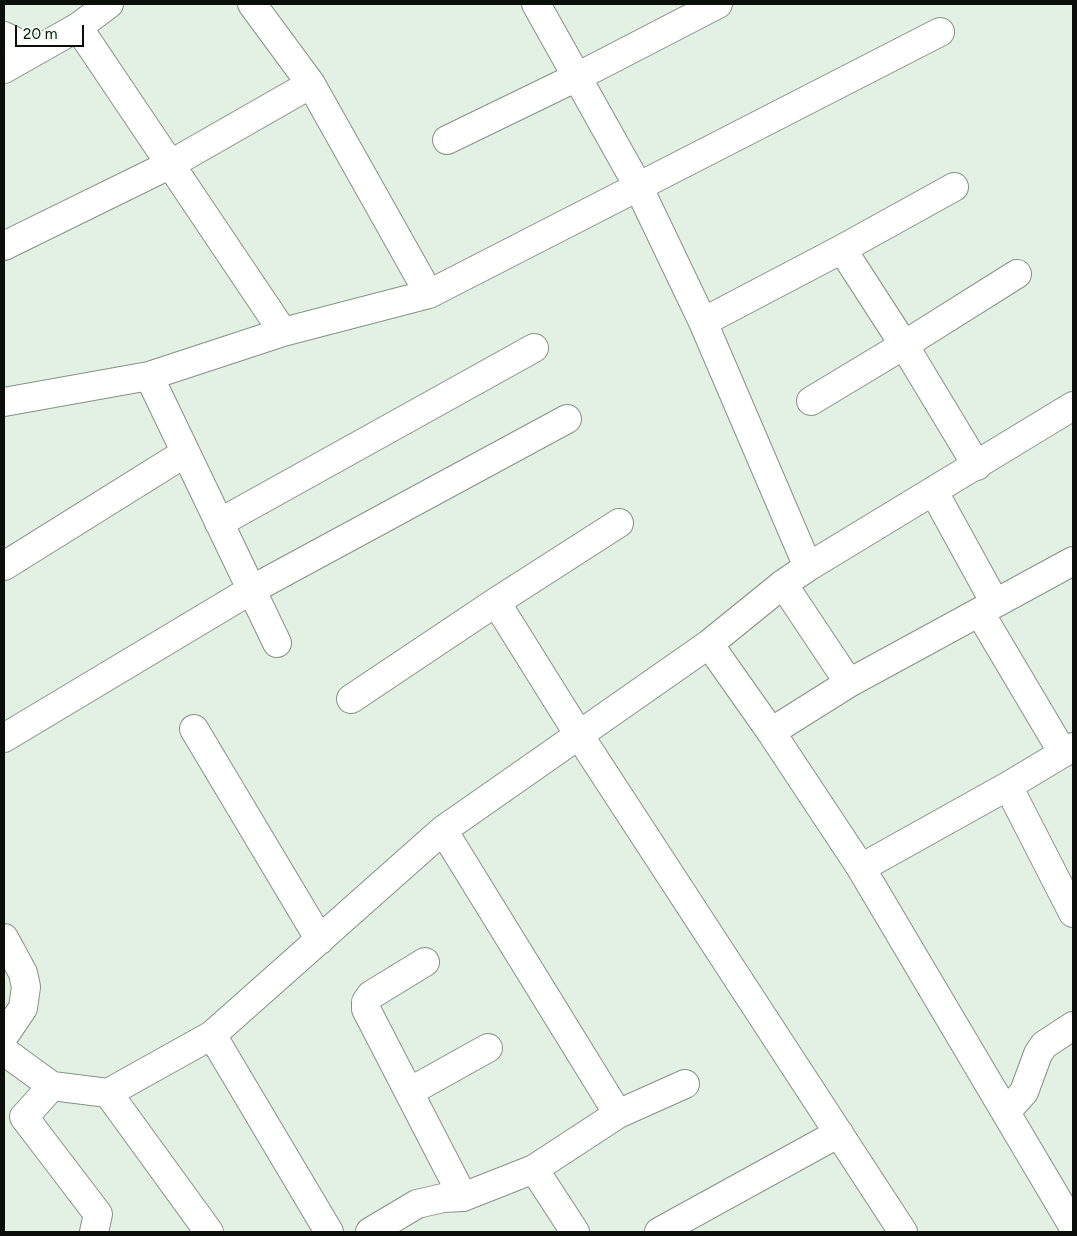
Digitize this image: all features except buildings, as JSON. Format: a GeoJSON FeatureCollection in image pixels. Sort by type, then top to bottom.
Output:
{"type":"FeatureCollection","features":[{"type":"Feature","properties":{"kind":"street"},"geometry":{"type":"LineString","coordinates":[[4,69],[78,27],[108,4]]}},
{"type":"Feature","properties":{"kind":"street"},"geometry":{"type":"LineString","coordinates":[[252,4],[311,84],[429,294]]}},
{"type":"Feature","properties":{"kind":"street"},"geometry":{"type":"LineString","coordinates":[[536,4],[638,186],[703,322],[808,567]]}},
{"type":"Feature","properties":{"kind":"street"},"geometry":{"type":"LineString","coordinates":[[447,140],[578,77],[718,4]]}},
{"type":"Feature","properties":{"kind":"street"},"geometry":{"type":"LineString","coordinates":[[78,27],[284,332]]}},
{"type":"Feature","properties":{"kind":"street"},"geometry":{"type":"LineString","coordinates":[[4,402],[149,376],[284,332],[429,294],[940,32]]}},
{"type":"Feature","properties":{"kind":"street"},"geometry":{"type":"LineString","coordinates":[[4,36],[35,51]]}},
{"type":"Feature","properties":{"kind":"street"},"geometry":{"type":"LineString","coordinates":[[4,246],[171,164],[311,84]]}},
{"type":"Feature","properties":{"kind":"street"},"geometry":{"type":"LineString","coordinates":[[703,322],[842,249],[954,187]]}},
{"type":"Feature","properties":{"kind":"street"},"geometry":{"type":"LineString","coordinates":[[842,249],[904,345],[977,466]]}},
{"type":"Feature","properties":{"kind":"street"},"geometry":{"type":"LineString","coordinates":[[811,401],[1017,274]]}},
{"type":"Feature","properties":{"kind":"street"},"geometry":{"type":"LineString","coordinates":[[219,523],[534,348]]}},
{"type":"Feature","properties":{"kind":"street"},"geometry":{"type":"LineString","coordinates":[[149,376],[277,643]]}},
{"type":"Feature","properties":{"kind":"street"},"geometry":{"type":"LineString","coordinates":[[4,1051],[52,1086],[108,1093],[212,1035],[443,830],[709,644],[783,584],[808,567],[1073,406]]}},
{"type":"Feature","properties":{"kind":"street"},"geometry":{"type":"LineString","coordinates":[[4,738],[251,590],[567,419]]}},
{"type":"Feature","properties":{"kind":"street"},"geometry":{"type":"LineString","coordinates":[[4,566],[185,453]]}},
{"type":"Feature","properties":{"kind":"street"},"geometry":{"type":"LineString","coordinates":[[861,868],[1008,786],[1068,750],[988,608],[934,492]]}},
{"type":"Feature","properties":{"kind":"street"},"geometry":{"type":"LineString","coordinates":[[351,699],[496,602],[620,523]]}},
{"type":"Feature","properties":{"kind":"street"},"geometry":{"type":"LineString","coordinates":[[771,732],[849,683],[1073,561]]}},
{"type":"Feature","properties":{"kind":"street"},"geometry":{"type":"LineString","coordinates":[[783,584],[849,683]]}},
{"type":"Feature","properties":{"kind":"street"},"geometry":{"type":"LineString","coordinates":[[496,602],[580,735],[903,1232]]}},
{"type":"Feature","properties":{"kind":"street"},"geometry":{"type":"LineString","coordinates":[[709,644],[771,732],[861,868],[1073,1226]]}},
{"type":"Feature","properties":{"kind":"street"},"geometry":{"type":"LineString","coordinates":[[194,729],[320,940]]}},
{"type":"Feature","properties":{"kind":"street"},"geometry":{"type":"LineString","coordinates":[[1008,786],[1071,902]]}},
{"type":"Feature","properties":{"kind":"street"},"geometry":{"type":"LineString","coordinates":[[443,830],[618,1114]]}},
{"type":"Feature","properties":{"kind":"street"},"geometry":{"type":"LineString","coordinates":[[4,938],[23,973],[26,987],[22,1008],[4,1036]]}},
{"type":"Feature","properties":{"kind":"street"},"geometry":{"type":"LineString","coordinates":[[425,962],[371,995],[366,1002],[366,1009],[463,1196]]}},
{"type":"Feature","properties":{"kind":"street"},"geometry":{"type":"LineString","coordinates":[[1006,1112],[1024,1092],[1033,1064],[1044,1045],[1073,1026]]}},
{"type":"Feature","properties":{"kind":"street"},"geometry":{"type":"LineString","coordinates":[[212,1035],[329,1232]]}},
{"type":"Feature","properties":{"kind":"street"},"geometry":{"type":"LineString","coordinates":[[409,1092],[488,1048]]}},
{"type":"Feature","properties":{"kind":"street"},"geometry":{"type":"LineString","coordinates":[[370,1232],[417,1204],[442,1198],[463,1196],[534,1169],[618,1114],[685,1084]]}},
{"type":"Feature","properties":{"kind":"street"},"geometry":{"type":"LineString","coordinates":[[52,1086],[24,1117],[98,1214],[94,1232]]}},
{"type":"Feature","properties":{"kind":"street"},"geometry":{"type":"LineString","coordinates":[[108,1093],[202,1230]]}},
{"type":"Feature","properties":{"kind":"street"},"geometry":{"type":"LineString","coordinates":[[659,1232],[839,1133]]}},
{"type":"Feature","properties":{"kind":"street"},"geometry":{"type":"LineString","coordinates":[[534,1169],[575,1232]]}}]}
